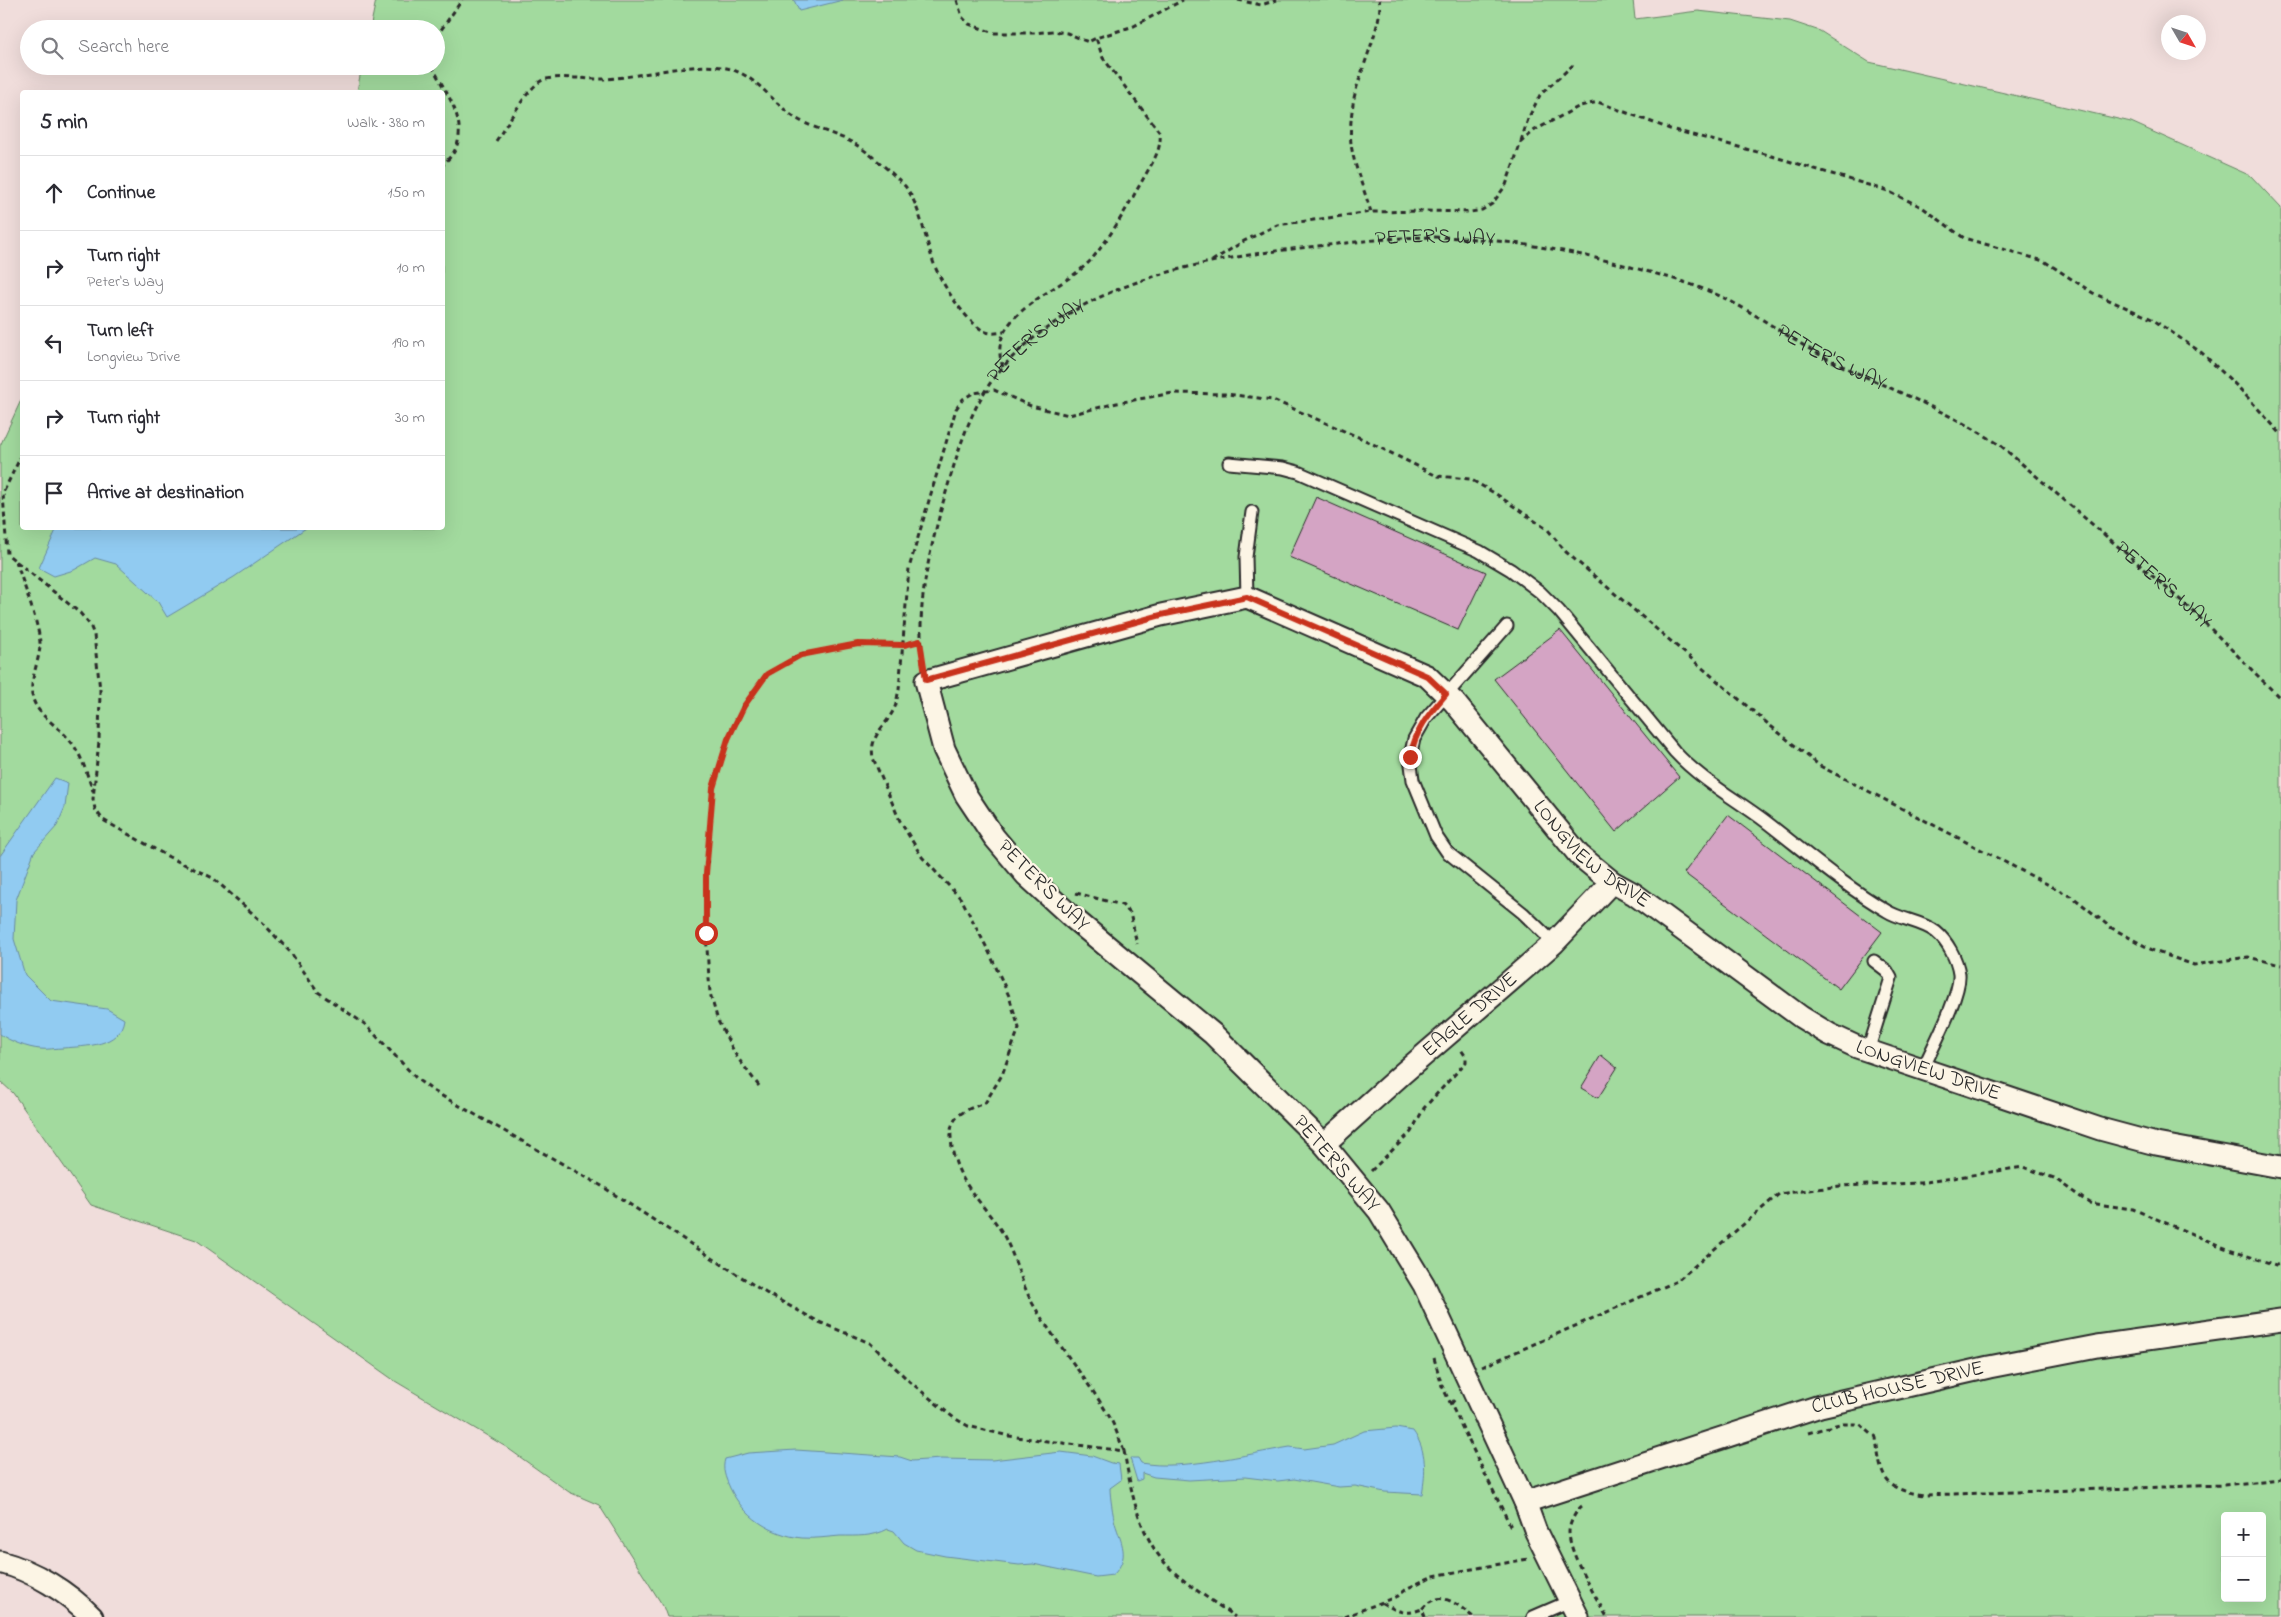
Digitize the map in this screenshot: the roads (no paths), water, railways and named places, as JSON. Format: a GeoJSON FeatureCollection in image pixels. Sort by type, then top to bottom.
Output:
{"type":"FeatureCollection","features":[{"type":"Feature","properties":{"kind":"street","name":"LONGVIEW DRIVE"},"geometry":{"type":"LineString","coordinates":[[1247,597],[1427,676],[1446,694],[1579,855],[1612,882],[1634,894],[1801,1017],[1829,1034],[1868,1051],[2110,1132],[2156,1144],[2281,1167]]}},
{"type":"Feature","properties":{"kind":"street","name":"PETER'S WAY"},"geometry":{"type":"LineString","coordinates":[[1247,597],[1161,615],[926,680],[944,749],[966,794],[994,837],[1020,867],[1074,918],[1213,1034],[1324,1144],[1378,1211],[1424,1285],[1574,1609]]}},
{"type":"Feature","properties":{"kind":"street","name":"EAGLE DRIVE"},"geometry":{"type":"LineString","coordinates":[[1324,1144],[1554,943],[1612,882]]}},
{"type":"Feature","properties":{"kind":"street","name":"CLUB HOUSE DRIVE"},"geometry":{"type":"LineString","coordinates":[[1525,1502],[1820,1406],[1989,1367],[2097,1346],[2281,1320]]}},
{"type":"Feature","properties":{"kind":"street"},"geometry":{"type":"LineString","coordinates":[[0,1562],[50,1583],[92,1617]]}},
{"type":"Feature","properties":{"kind":"lane"},"geometry":{"type":"LineString","coordinates":[[1229,463],[1298,472],[1479,552],[1511,570],[1540,592],[1560,611],[1674,752],[1691,769],[1754,813],[1868,899],[1900,918],[1935,931],[1946,942],[1953,956],[1959,974],[1958,990],[1923,1069]]}},
{"type":"Feature","properties":{"kind":"lane"},"geometry":{"type":"LineString","coordinates":[[1247,597],[1246,558],[1252,512]]}},
{"type":"Feature","properties":{"kind":"lane"},"geometry":{"type":"LineString","coordinates":[[1507,626],[1426,718],[1414,739],[1410,757],[1413,780],[1436,836],[1447,852],[1523,913],[1554,943]]}},
{"type":"Feature","properties":{"kind":"lane"},"geometry":{"type":"LineString","coordinates":[[1868,1051],[1891,978],[1887,971],[1874,960]]}},
{"type":"Feature","properties":{"kind":"lane"},"geometry":{"type":"LineString","coordinates":[[1533,1617],[1574,1609]]}},
{"type":"Feature","properties":{"kind":"water"},"geometry":{"type":"Polygon","coordinates":[[[794,0],[843,0],[799,11],[794,0]]]}},
{"type":"Feature","properties":{"kind":"water"},"geometry":{"type":"Polygon","coordinates":[[[56,530],[303,530],[234,577],[167,617],[158,602],[116,564],[95,558],[74,570],[54,576],[39,568],[56,530]]]}},
{"type":"Feature","properties":{"kind":"water"},"geometry":{"type":"Polygon","coordinates":[[[55,778],[68,783],[65,807],[57,826],[34,852],[16,900],[14,939],[25,975],[51,1001],[107,1009],[124,1019],[116,1035],[101,1043],[82,1047],[43,1049],[19,1044],[0,1034],[0,856],[55,778]]]}},
{"type":"Feature","properties":{"kind":"water"},"geometry":{"type":"Polygon","coordinates":[[[1396,1428],[1413,1431],[1418,1438],[1423,1453],[1425,1469],[1422,1494],[1385,1492],[1355,1486],[1339,1487],[1294,1479],[1278,1481],[1245,1477],[1189,1480],[1154,1477],[1142,1473],[1142,1479],[1137,1481],[1130,1458],[1138,1458],[1141,1463],[1157,1465],[1195,1463],[1290,1447],[1304,1449],[1333,1445],[1364,1431],[1396,1428]]]}},
{"type":"Feature","properties":{"kind":"water"},"geometry":{"type":"Polygon","coordinates":[[[796,1450],[900,1457],[912,1461],[941,1459],[992,1460],[1061,1452],[1092,1456],[1119,1464],[1121,1480],[1110,1488],[1114,1520],[1122,1543],[1122,1562],[1113,1575],[1096,1577],[1033,1564],[1019,1565],[945,1556],[916,1550],[904,1543],[894,1531],[888,1529],[865,1535],[812,1538],[802,1538],[780,1533],[759,1522],[742,1507],[728,1484],[724,1473],[724,1463],[725,1459],[748,1453],[796,1450]]]}}]}
